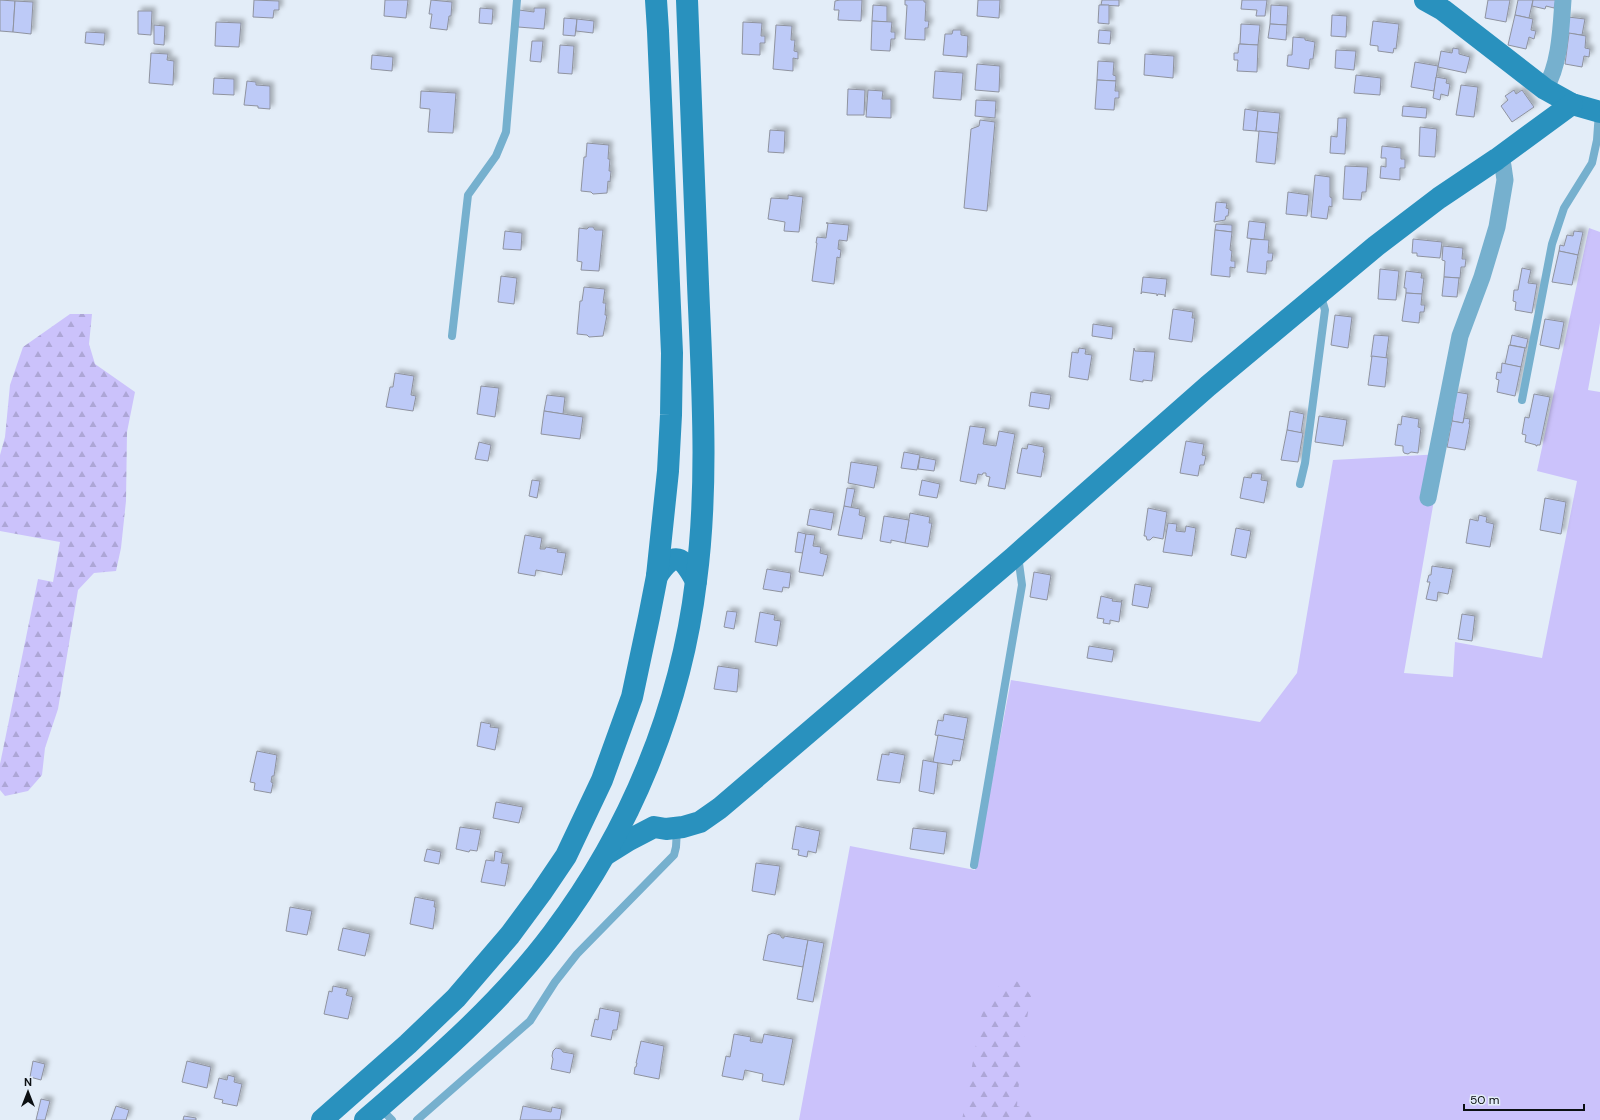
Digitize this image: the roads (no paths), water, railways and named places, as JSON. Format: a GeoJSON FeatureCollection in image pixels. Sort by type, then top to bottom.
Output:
{"type":"FeatureCollection","features":[{"type":"Feature","properties":{"kind":"main road"},"geometry":{"type":"LineString","coordinates":[[322,1120],[402,1049],[456,998],[510,934],[541,893],[566,856],[602,780],[632,697],[657,576],[668,471],[671,415],[672,353],[656,0]]}},
{"type":"Feature","properties":{"kind":"main road"},"geometry":{"type":"LineString","coordinates":[[379,1116],[478,1018],[517,977],[553,933],[605,855],[636,792],[664,723],[677,684],[696,581],[701,520],[703,386],[687,0]]}},
{"type":"Feature","properties":{"kind":"main road"},"geometry":{"type":"LineString","coordinates":[[1425,0],[1443,10],[1545,89],[1572,104],[1600,112]]}},
{"type":"Feature","properties":{"kind":"main road"},"geometry":{"type":"LineString","coordinates":[[605,855],[654,827],[666,829],[677,828],[700,822],[720,808],[1014,558],[1208,386],[1376,246],[1439,198],[1498,158],[1572,104]]}},
{"type":"Feature","properties":{"kind":"main road"},"geometry":{"type":"LineString","coordinates":[[657,576],[665,564],[674,559],[683,561],[696,581]]}},
{"type":"Feature","properties":{"kind":"main road"},"geometry":{"type":"LineString","coordinates":[[636,792],[654,827]]}},
{"type":"Feature","properties":{"kind":"street"},"geometry":{"type":"LineString","coordinates":[[1545,89],[1553,73],[1561,26],[1563,0]]}},
{"type":"Feature","properties":{"kind":"street"},"geometry":{"type":"LineString","coordinates":[[1428,498],[1460,336],[1482,277],[1497,227],[1505,180],[1503,166],[1498,158]]}},
{"type":"Feature","properties":{"kind":"lane"},"geometry":{"type":"LineString","coordinates":[[452,336],[468,195],[496,156],[506,132],[517,0]]}},
{"type":"Feature","properties":{"kind":"lane"},"geometry":{"type":"LineString","coordinates":[[1522,400],[1552,244],[1564,208],[1592,163],[1597,140],[1600,112]]}},
{"type":"Feature","properties":{"kind":"lane"},"geometry":{"type":"LineString","coordinates":[[1300,484],[1305,463],[1325,310],[1322,300],[1317,295]]}},
{"type":"Feature","properties":{"kind":"lane"},"geometry":{"type":"LineString","coordinates":[[974,865],[1022,585],[1019,563],[1014,558]]}},
{"type":"Feature","properties":{"kind":"lane"},"geometry":{"type":"LineString","coordinates":[[417,1120],[530,1020],[554,982],[577,954],[674,856],[677,828]]}}]}
